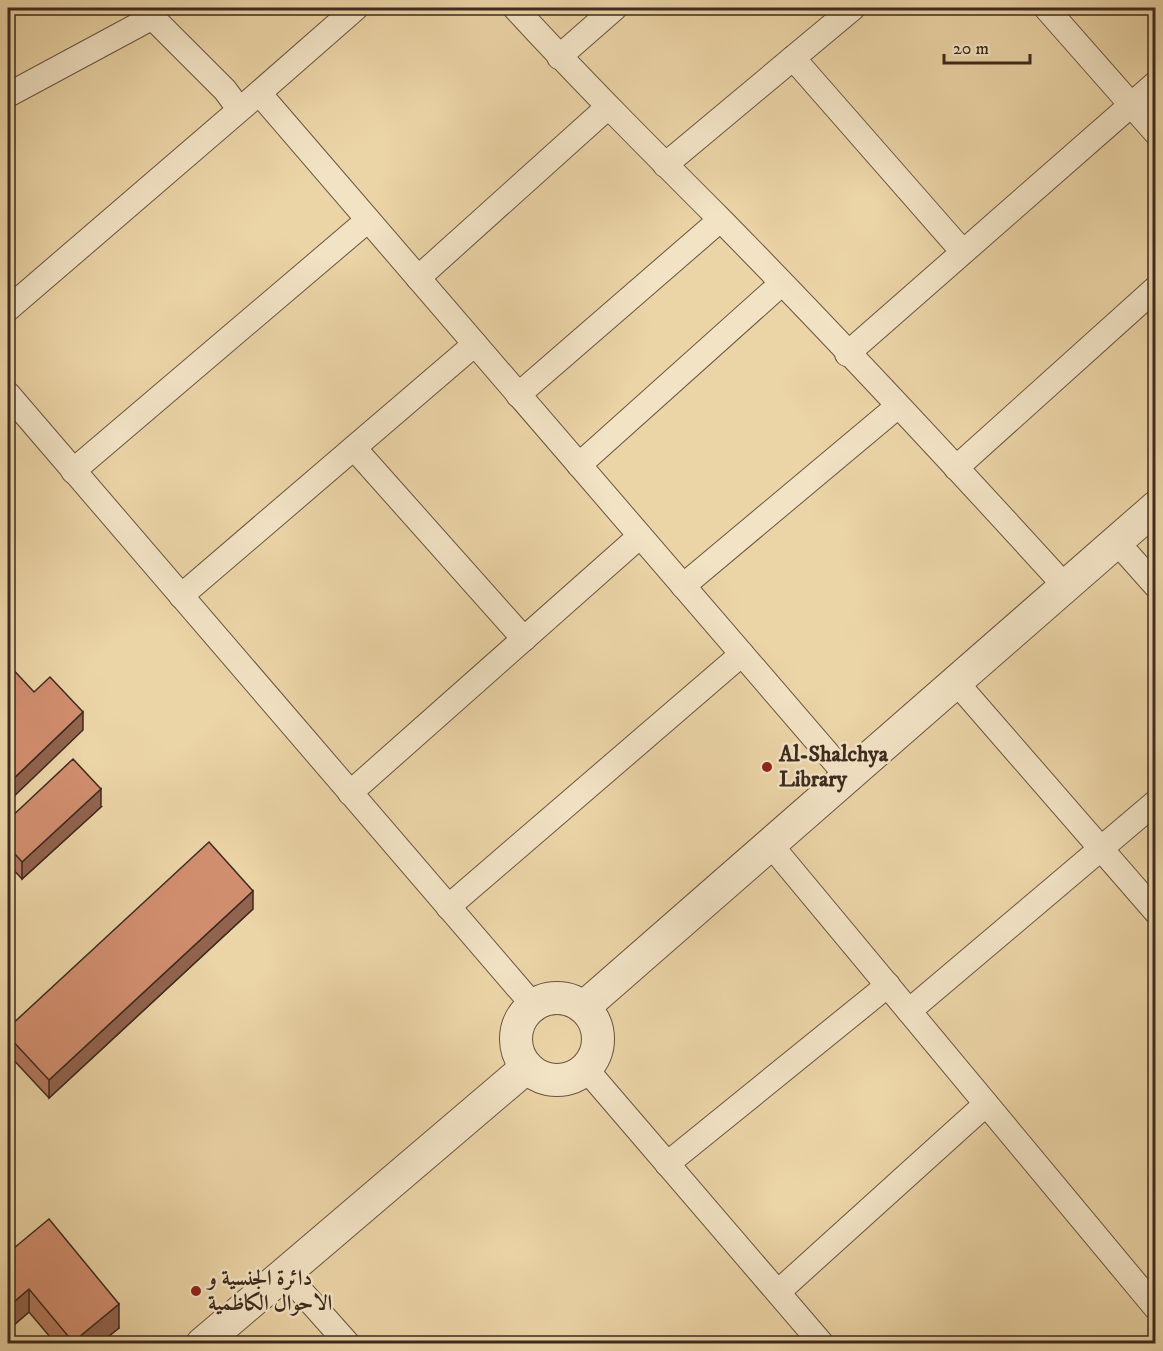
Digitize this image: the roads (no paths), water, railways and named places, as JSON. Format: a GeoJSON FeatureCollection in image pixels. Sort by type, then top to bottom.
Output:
{"type":"FeatureCollection","features":[{"type":"Feature","properties":{"kind":"street"},"geometry":{"type":"LineString","coordinates":[[8,309],[356,8]]}},
{"type":"Feature","properties":{"kind":"street"},"geometry":{"type":"LineString","coordinates":[[514,8],[898,406],[1065,586]]}},
{"type":"Feature","properties":{"kind":"street"},"geometry":{"type":"LineString","coordinates":[[559,57],[615,8]]}},
{"type":"Feature","properties":{"kind":"street"},"geometry":{"type":"LineString","coordinates":[[665,165],[853,8]]}},
{"type":"Feature","properties":{"kind":"street"},"geometry":{"type":"LineString","coordinates":[[1046,8],[1155,133]]}},
{"type":"Feature","properties":{"kind":"street"},"geometry":{"type":"LineString","coordinates":[[8,95],[148,12],[225,90],[239,108]]}},
{"type":"Feature","properties":{"kind":"street"},"geometry":{"type":"LineString","coordinates":[[792,58],[963,252]]}},
{"type":"Feature","properties":{"kind":"street"},"geometry":{"type":"LineString","coordinates":[[847,354],[1155,82]]}},
{"type":"Feature","properties":{"kind":"street"},"geometry":{"type":"LineString","coordinates":[[259,93],[847,776]]}},
{"type":"Feature","properties":{"kind":"street"},"geometry":{"type":"LineString","coordinates":[[418,278],[608,107]]}},
{"type":"Feature","properties":{"kind":"street"},"geometry":{"type":"LineString","coordinates":[[73,471],[368,220]]}},
{"type":"Feature","properties":{"kind":"street"},"geometry":{"type":"LineString","coordinates":[[518,394],[720,220]]}},
{"type":"Feature","properties":{"kind":"street"},"geometry":{"type":"LineString","coordinates":[[579,465],[781,284]]}},
{"type":"Feature","properties":{"kind":"street"},"geometry":{"type":"LineString","coordinates":[[956,468],[1155,288]]}},
{"type":"Feature","properties":{"kind":"street"},"geometry":{"type":"LineString","coordinates":[[181,596],[475,344]]}},
{"type":"Feature","properties":{"kind":"street"},"geometry":{"type":"LineString","coordinates":[[8,394],[533,1005]]}},
{"type":"Feature","properties":{"kind":"street"},"geometry":{"type":"LineString","coordinates":[[683,586],[898,406]]}},
{"type":"Feature","properties":{"kind":"street"},"geometry":{"type":"LineString","coordinates":[[354,448],[524,639]]}},
{"type":"Feature","properties":{"kind":"street"},"geometry":{"type":"LineString","coordinates":[[584,1007],[1155,507]]}},
{"type":"Feature","properties":{"kind":"street"},"geometry":{"type":"LineString","coordinates":[[350,793],[640,536]]}},
{"type":"Feature","properties":{"kind":"street"},"geometry":{"type":"LineString","coordinates":[[1116,542],[1155,586]]}},
{"type":"Feature","properties":{"kind":"street"},"geometry":{"type":"LineString","coordinates":[[448,907],[742,654]]}},
{"type":"Feature","properties":{"kind":"street"},"geometry":{"type":"LineString","coordinates":[[956,682],[1155,912]]}},
{"type":"Feature","properties":{"kind":"street"},"geometry":{"type":"LineString","coordinates":[[909,1011],[1155,802]]}},
{"type":"Feature","properties":{"kind":"street"},"geometry":{"type":"LineString","coordinates":[[770,844],[1155,1308]]}},
{"type":"Feature","properties":{"kind":"street"},"geometry":{"type":"LineString","coordinates":[[668,1164],[888,985]]}},
{"type":"Feature","properties":{"kind":"street"},"geometry":{"type":"LineString","coordinates":[[555,998],[570,999],[584,1007],[593,1017],[599,1038],[597,1052],[586,1069],[568,1079],[556,1080],[537,1075],[527,1067],[519,1054],[517,1031],[522,1017],[533,1005],[555,998]]}},
{"type":"Feature","properties":{"kind":"street"},"geometry":{"type":"LineString","coordinates":[[202,1344],[527,1067]]}},
{"type":"Feature","properties":{"kind":"street"},"geometry":{"type":"LineString","coordinates":[[586,1069],[822,1344]]}},
{"type":"Feature","properties":{"kind":"street"},"geometry":{"type":"LineString","coordinates":[[778,1292],[986,1104]]}},
{"type":"Feature","properties":{"kind":"street"},"geometry":{"type":"LineString","coordinates":[[285,1274],[348,1344]]}},
{"type":"Feature","properties":{"kind":"place","name":"Al-Shalchya Library"},"geometry":{"type":"Point","coordinates":[767,767]}},
{"type":"Feature","properties":{"kind":"place","name":"دائرة الجنسية و الاحوال الكاظمية"},"geometry":{"type":"Point","coordinates":[196,1291]}}]}
